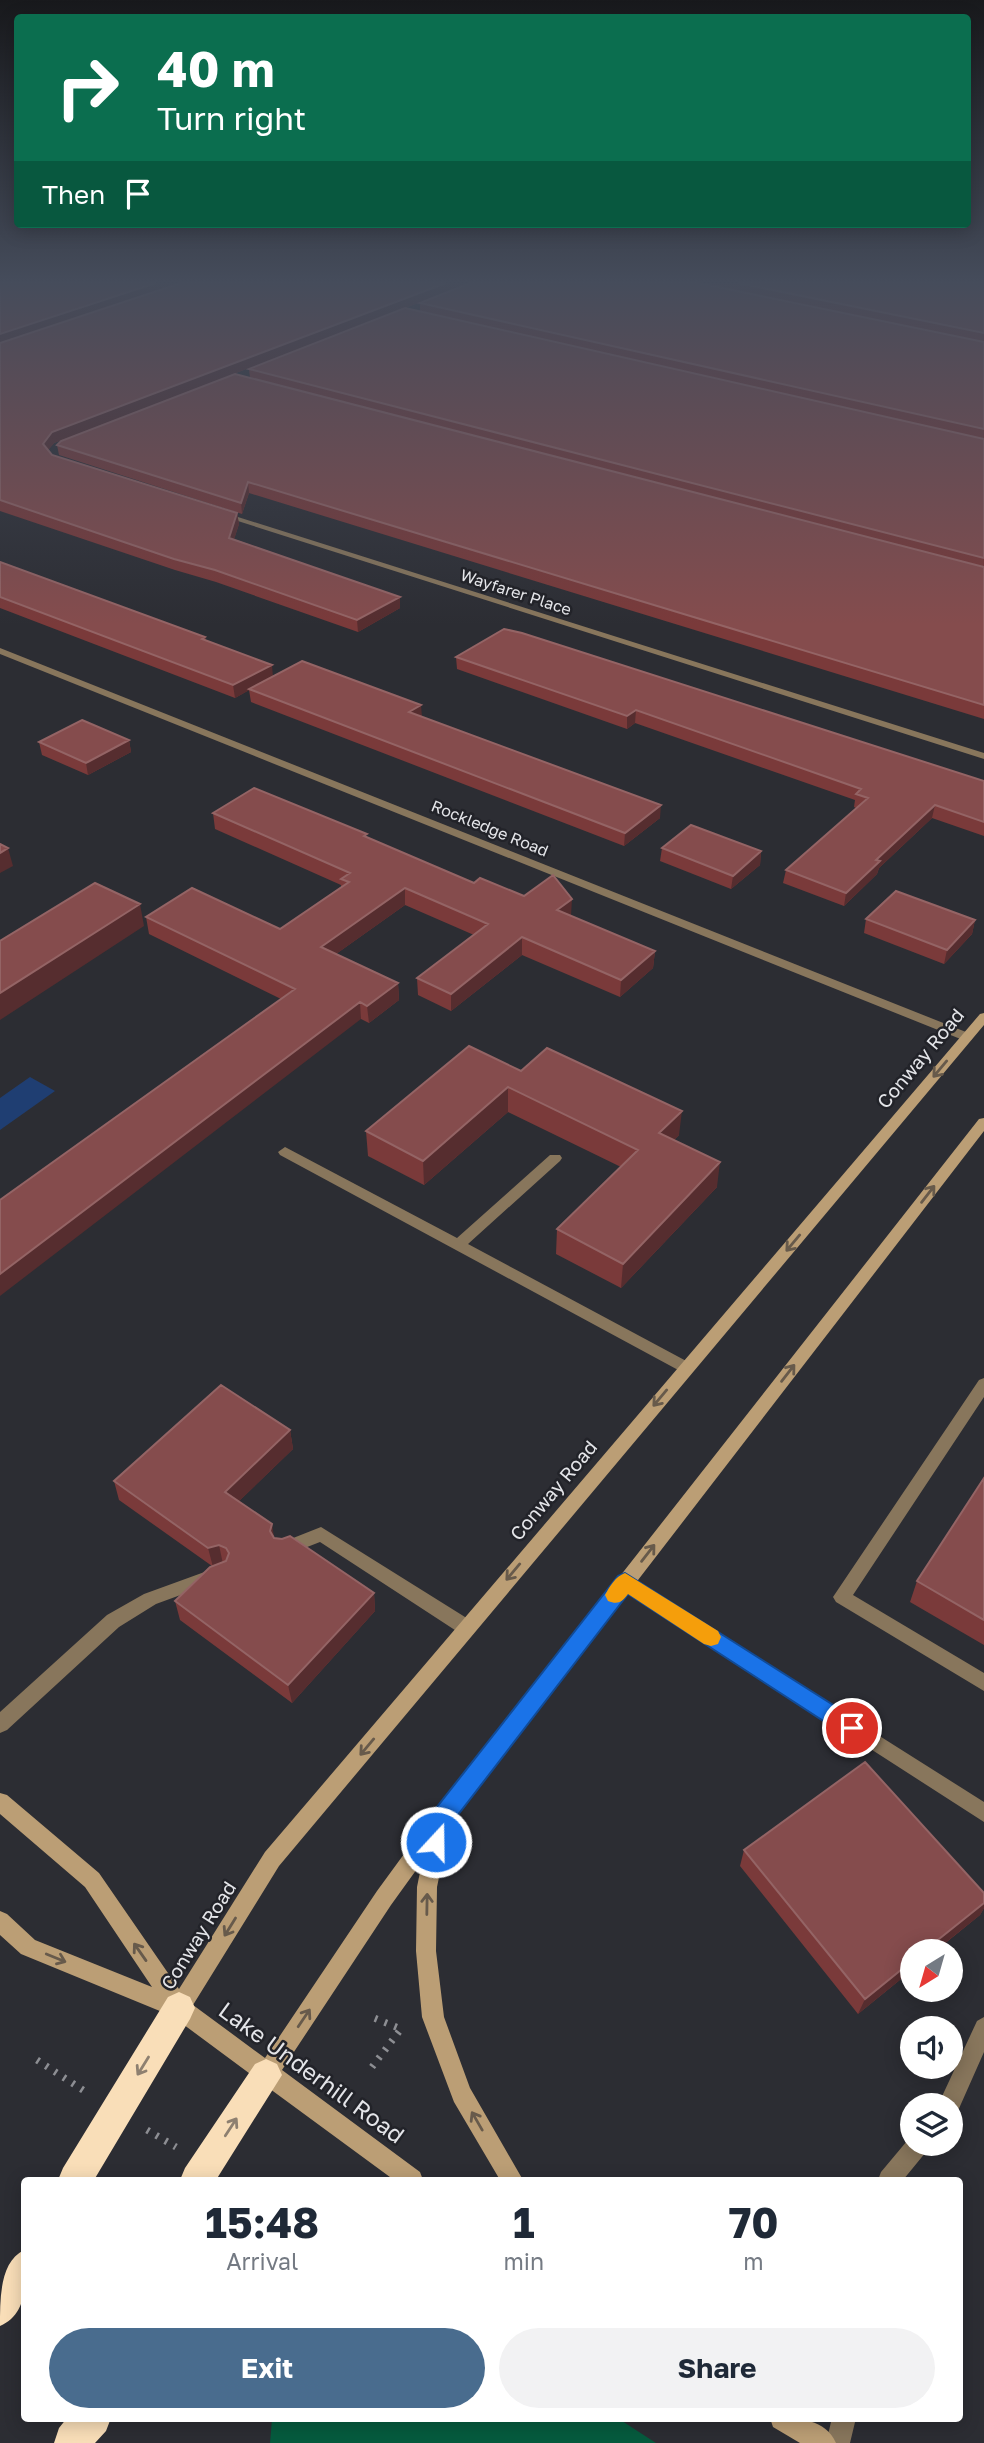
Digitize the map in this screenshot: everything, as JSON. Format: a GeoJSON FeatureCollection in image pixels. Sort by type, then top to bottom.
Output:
{"type":"FeatureCollection","features":[{"type":"Feature","properties":{"kind":"highway"},"geometry":{"type":"LineString","coordinates":[[77,2177],[178,2008]]}},
{"type":"Feature","properties":{"kind":"highway"},"geometry":{"type":"LineString","coordinates":[[199,2177],[266,2075]]}},
{"type":"Feature","properties":{"kind":"highway"},"geometry":{"type":"LineString","coordinates":[[0,2308],[21,2272]]}},
{"type":"Feature","properties":{"kind":"main road","name":"Conway Road"},"geometry":{"type":"LineString","coordinates":[[178,2008],[272,1859],[685,1367],[984,1017]]}},
{"type":"Feature","properties":{"kind":"main road"},"geometry":{"type":"LineString","coordinates":[[266,2075],[384,1898],[441,1820],[984,1122]]}},
{"type":"Feature","properties":{"kind":"main road","name":"Lake Underhill Road"},"geometry":{"type":"LineString","coordinates":[[0,1802],[92,1880],[178,2008]]}},
{"type":"Feature","properties":{"kind":"main road"},"geometry":{"type":"LineString","coordinates":[[441,1820],[427,1887],[426,1951],[433,2017],[462,2094],[510,2177]]}},
{"type":"Feature","properties":{"kind":"main road","name":"Lake Underhill Road"},"geometry":{"type":"LineString","coordinates":[[0,1921],[28,1947],[178,2008],[408,2177]]}},
{"type":"Feature","properties":{"kind":"main road"},"geometry":{"type":"LineString","coordinates":[[789,2422],[824,2443]]}},
{"type":"Feature","properties":{"kind":"street","name":"Wayfarer Place"},"geometry":{"type":"LineString","coordinates":[[217,512],[984,755]]}},
{"type":"Feature","properties":{"kind":"street","name":"Rockledge Road"},"geometry":{"type":"LineString","coordinates":[[0,651],[967,1037]]}},
{"type":"Feature","properties":{"kind":"street"},"geometry":{"type":"LineString","coordinates":[[285,1152],[685,1367]]}},
{"type":"Feature","properties":{"kind":"street"},"geometry":{"type":"LineString","coordinates":[[458,1245],[555,1158]]}},
{"type":"Feature","properties":{"kind":"street"},"geometry":{"type":"LineString","coordinates":[[984,1384],[842,1597],[984,1683]]}},
{"type":"Feature","properties":{"kind":"street"},"geometry":{"type":"LineString","coordinates":[[284,1549],[321,1534],[467,1628]]}},
{"type":"Feature","properties":{"kind":"street"},"geometry":{"type":"LineString","coordinates":[[0,1724],[113,1621],[150,1599],[222,1573]]}},
{"type":"Feature","properties":{"kind":"street"},"geometry":{"type":"LineString","coordinates":[[625,1582],[984,1813]]}},
{"type":"Feature","properties":{"kind":"street"},"geometry":{"type":"LineString","coordinates":[[954,2093],[984,2028]]}},
{"type":"Feature","properties":{"kind":"street"},"geometry":{"type":"LineString","coordinates":[[891,2177],[908,2156]]}},
{"type":"Feature","properties":{"kind":"street"},"geometry":{"type":"LineString","coordinates":[[838,2443],[843,2422]]}},
{"type":"Feature","properties":{"kind":"path"},"geometry":{"type":"LineString","coordinates":[[372,2067],[401,2029],[374,2018]]}},
{"type":"Feature","properties":{"kind":"green space"},"geometry":{"type":"Polygon","coordinates":[[[272,2422],[624,2422],[656,2443],[270,2443],[272,2422]]]}},
{"type":"Feature","properties":{"kind":"water"},"geometry":{"type":"Polygon","coordinates":[[[30,1077],[55,1091],[0,1130],[0,1098],[30,1077]]]}},
{"type":"Feature","properties":{"kind":"building"},"geometry":{"type":"Polygon","coordinates":[[[0,397],[145,397],[52,432],[43,444],[52,455],[237,513],[229,538],[400,597],[357,620],[215,570],[174,559],[0,500],[0,397]]]}},
{"type":"Feature","properties":{"kind":"building"},"geometry":{"type":"Polygon","coordinates":[[[175,397],[324,397],[984,567],[984,705],[248,482],[241,503],[57,445],[61,441],[175,397]]]}},
{"type":"Feature","properties":{"kind":"building"},"geometry":{"type":"Polygon","coordinates":[[[358,397],[798,397],[984,439],[984,558],[358,397]]]}},
{"type":"Feature","properties":{"kind":"building"},"geometry":{"type":"Polygon","coordinates":[[[841,397],[984,397],[984,429],[841,397]]]}},
{"type":"Feature","properties":{"kind":"building"},"geometry":{"type":"Polygon","coordinates":[[[0,562],[205,637],[202,639],[272,665],[233,685],[0,597],[0,562]]]}},
{"type":"Feature","properties":{"kind":"building"},"geometry":{"type":"Polygon","coordinates":[[[504,629],[984,781],[984,822],[935,805],[876,860],[880,861],[846,893],[786,870],[868,798],[856,794],[861,789],[636,710],[627,716],[456,657],[504,629]]]}},
{"type":"Feature","properties":{"kind":"building"},"geometry":{"type":"Polygon","coordinates":[[[302,661],[421,705],[409,712],[661,805],[625,833],[249,689],[302,661]]]}},
{"type":"Feature","properties":{"kind":"building"},"geometry":{"type":"Polygon","coordinates":[[[82,720],[129,740],[86,763],[39,742],[82,720]]]}},
{"type":"Feature","properties":{"kind":"building"},"geometry":{"type":"Polygon","coordinates":[[[254,788],[367,834],[364,836],[474,883],[480,878],[524,896],[553,875],[572,899],[557,910],[655,951],[621,980],[522,937],[451,994],[417,978],[488,924],[405,888],[321,947],[398,983],[367,1006],[360,1002],[0,1274],[0,1200],[295,989],[146,917],[192,888],[280,929],[349,882],[341,879],[350,873],[213,813],[254,788]]]}},
{"type":"Feature","properties":{"kind":"building"},"geometry":{"type":"Polygon","coordinates":[[[691,825],[761,851],[733,876],[662,848],[691,825]]]}},
{"type":"Feature","properties":{"kind":"building"},"geometry":{"type":"Polygon","coordinates":[[[0,844],[8,848],[0,853],[0,844]]]}},
{"type":"Feature","properties":{"kind":"building"},"geometry":{"type":"Polygon","coordinates":[[[95,883],[140,904],[0,993],[0,941],[95,883]]]}},
{"type":"Feature","properties":{"kind":"building"},"geometry":{"type":"Polygon","coordinates":[[[896,891],[975,920],[947,950],[866,919],[896,891]]]}},
{"type":"Feature","properties":{"kind":"building"},"geometry":{"type":"Polygon","coordinates":[[[469,1046],[521,1071],[547,1048],[682,1111],[659,1133],[720,1162],[623,1264],[557,1229],[638,1150],[508,1087],[423,1161],[366,1131],[469,1046]]]}},
{"type":"Feature","properties":{"kind":"building"},"geometry":{"type":"Polygon","coordinates":[[[221,1385],[290,1430],[225,1492],[272,1524],[270,1531],[274,1538],[290,1536],[374,1593],[288,1685],[175,1601],[210,1567],[226,1561],[229,1553],[226,1548],[219,1545],[208,1548],[114,1481],[221,1385]]]}},
{"type":"Feature","properties":{"kind":"building"},"geometry":{"type":"Polygon","coordinates":[[[984,1478],[984,1620],[917,1581],[984,1478]]]}},
{"type":"Feature","properties":{"kind":"building"},"geometry":{"type":"Polygon","coordinates":[[[865,1762],[984,1893],[984,1903],[939,1939],[900,1939],[900,1971],[865,1999],[744,1850],[865,1762]]]}},
{"type":"Feature","properties":{"kind":"slow traffic"},"geometry":{"type":"LineString","coordinates":[[615,1595],[625,1582],[711,1637]]}},
{"type":"Feature","properties":{"kind":"route"},"geometry":{"type":"LineString","coordinates":[[436,1842],[441,1820],[625,1582],[852,1728]]}}]}
